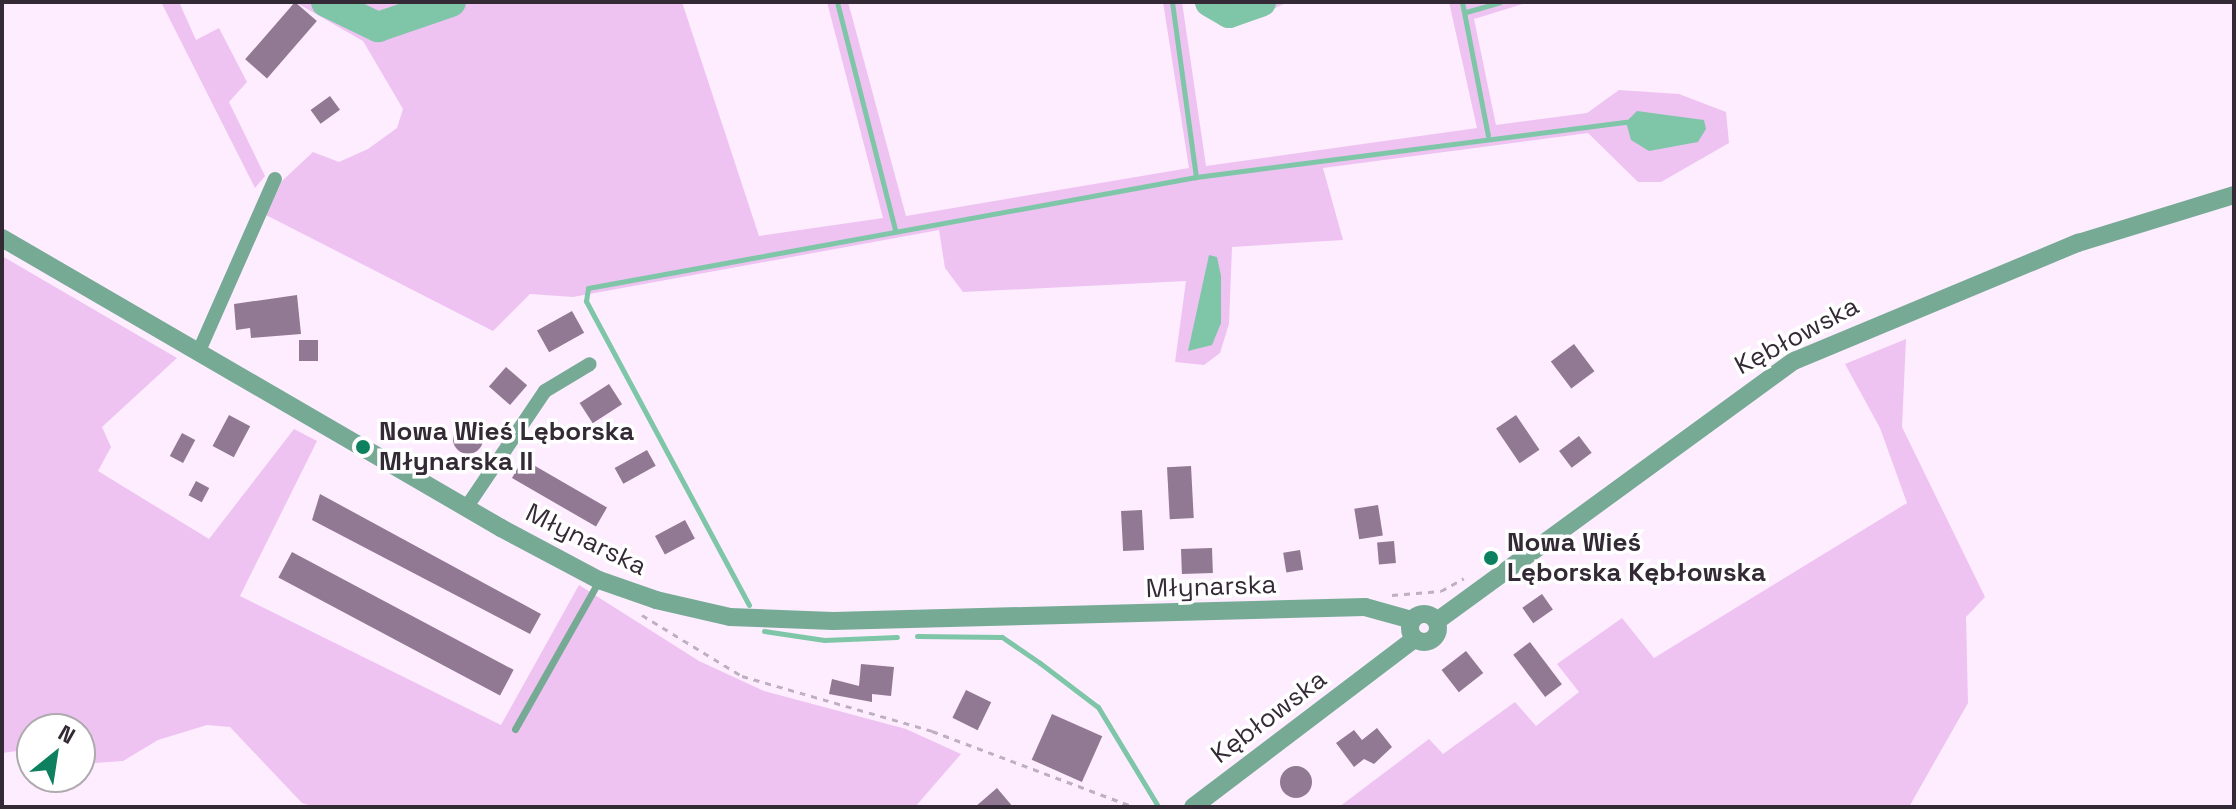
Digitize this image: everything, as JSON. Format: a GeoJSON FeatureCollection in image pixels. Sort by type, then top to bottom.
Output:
{"type":"FeatureCollection","features":[{"type":"Feature","properties":{"kind":"street"},"geometry":{"type":"LineString","coordinates":[[199,351],[275,179]]}},
{"type":"Feature","properties":{"kind":"street","name":"Kębłowska"},"geometry":{"type":"LineString","coordinates":[[1193,807],[1413,629],[1430,641],[1437,621],[1794,361],[2078,243],[2234,195]]}},
{"type":"Feature","properties":{"kind":"street","name":"Młynarska"},"geometry":{"type":"LineString","coordinates":[[2,238],[466,508],[627,596],[730,617],[789,620],[1365,607],[1413,629]]}},
{"type":"Feature","properties":{"kind":"street"},"geometry":{"type":"LineString","coordinates":[[466,508],[537,401],[590,364]]}},
{"type":"Feature","properties":{"kind":"lane"},"geometry":{"type":"LineString","coordinates":[[515,729],[599,580]]}},
{"type":"Feature","properties":{"kind":"path"},"geometry":{"type":"LineString","coordinates":[[627,596],[661,613]]}},
{"type":"Feature","properties":{"kind":"path"},"geometry":{"type":"LineString","coordinates":[[627,596],[742,676],[932,731],[1134,807]]}},
{"type":"Feature","properties":{"kind":"shaded area"},"geometry":{"type":"Polygon","coordinates":[[[161,2],[179,2],[196,40],[219,28],[247,82],[229,102],[265,176],[255,188],[161,2]]]}},
{"type":"Feature","properties":{"kind":"shaded area"},"geometry":{"type":"Polygon","coordinates":[[[295,2],[682,2],[759,236],[883,218],[827,2],[848,2],[906,216],[1189,168],[1163,2],[1182,2],[1206,166],[1477,128],[1449,2],[1529,2],[1474,19],[1496,125],[1587,113],[1619,90],[1679,94],[1726,112],[1729,143],[1661,182],[1638,182],[1588,133],[1323,168],[1343,240],[1232,247],[1229,324],[1220,353],[1204,365],[1175,362],[1186,281],[963,292],[945,268],[939,230],[573,297],[530,294],[493,331],[266,215],[282,181],[313,152],[339,162],[368,149],[397,128],[403,109],[363,41],[295,2]]]}},
{"type":"Feature","properties":{"kind":"shaded area"},"geometry":{"type":"Polygon","coordinates":[[[1190,2],[1288,2],[1252,19],[1222,17],[1190,2]]]}},
{"type":"Feature","properties":{"kind":"shaded area"},"geometry":{"type":"Polygon","coordinates":[[[1637,111],[1704,120],[1706,129],[1698,142],[1649,151],[1631,140],[1626,122],[1637,111]]]}},
{"type":"Feature","properties":{"kind":"shaded area"},"geometry":{"type":"Polygon","coordinates":[[[1209,255],[1217,257],[1221,276],[1221,323],[1212,345],[1188,351],[1209,255]]]}},
{"type":"Feature","properties":{"kind":"shaded area"},"geometry":{"type":"Polygon","coordinates":[[[2,256],[177,358],[102,427],[111,447],[98,471],[209,539],[294,429],[317,441],[240,596],[501,725],[579,585],[699,661],[764,691],[906,729],[961,754],[915,807],[315,807],[302,803],[230,727],[207,725],[158,740],[123,761],[96,763],[96,713],[16,713],[16,751],[2,753],[2,256]]]}},
{"type":"Feature","properties":{"kind":"shaded area"},"geometry":{"type":"Polygon","coordinates":[[[1906,339],[1902,427],[1985,597],[1966,617],[1968,703],[1909,807],[1339,807],[1429,739],[1443,754],[1515,702],[1536,726],[1579,692],[1557,664],[1622,618],[1654,658],[1907,503],[1880,428],[1845,364],[1906,339]]]}},
{"type":"Feature","properties":{"kind":"building"},"geometry":{"type":"Polygon","coordinates":[[[295,2],[317,21],[267,78],[245,59],[295,2]]]}},
{"type":"Feature","properties":{"kind":"building"},"geometry":{"type":"Polygon","coordinates":[[[330,96],[340,110],[321,124],[311,110],[330,96]]]}},
{"type":"Feature","properties":{"kind":"building"},"geometry":{"type":"Polygon","coordinates":[[[297,295],[301,334],[251,338],[250,328],[236,330],[234,304],[297,295]]]}},
{"type":"Feature","properties":{"kind":"building"},"geometry":{"type":"Polygon","coordinates":[[[572,311],[584,333],[549,352],[537,330],[572,311]]]}},
{"type":"Feature","properties":{"kind":"building"},"geometry":{"type":"Polygon","coordinates":[[[299,340],[318,340],[318,361],[299,361],[299,340]]]}},
{"type":"Feature","properties":{"kind":"building"},"geometry":{"type":"Polygon","coordinates":[[[1574,344],[1594,371],[1571,389],[1551,361],[1574,344]]]}},
{"type":"Feature","properties":{"kind":"building"},"geometry":{"type":"Polygon","coordinates":[[[506,367],[527,385],[510,405],[489,387],[506,367]]]}},
{"type":"Feature","properties":{"kind":"building"},"geometry":{"type":"Polygon","coordinates":[[[609,384],[622,404],[593,423],[580,403],[609,384]]]}},
{"type":"Feature","properties":{"kind":"building"},"geometry":{"type":"Polygon","coordinates":[[[229,415],[250,426],[234,457],[213,446],[229,415]]]}},
{"type":"Feature","properties":{"kind":"building"},"geometry":{"type":"Polygon","coordinates":[[[1516,415],[1539,450],[1520,463],[1496,428],[1516,415]]]}},
{"type":"Feature","properties":{"kind":"building"},"geometry":{"type":"Polygon","coordinates":[[[468,424],[478,429],[483,439],[478,449],[468,454],[458,449],[453,439],[458,429],[468,424]]]}},
{"type":"Feature","properties":{"kind":"building"},"geometry":{"type":"Polygon","coordinates":[[[182,433],[195,440],[183,463],[170,456],[182,433]]]}},
{"type":"Feature","properties":{"kind":"building"},"geometry":{"type":"Polygon","coordinates":[[[1579,436],[1592,453],[1572,468],[1559,451],[1579,436]]]}},
{"type":"Feature","properties":{"kind":"building"},"geometry":{"type":"Polygon","coordinates":[[[647,450],[656,466],[623,484],[615,468],[647,450]]]}},
{"type":"Feature","properties":{"kind":"building"},"geometry":{"type":"Polygon","coordinates":[[[523,459],[607,508],[596,527],[512,478],[523,459]]]}},
{"type":"Feature","properties":{"kind":"building"},"geometry":{"type":"Polygon","coordinates":[[[1191,466],[1194,518],[1170,519],[1167,467],[1191,466]]]}},
{"type":"Feature","properties":{"kind":"building"},"geometry":{"type":"Polygon","coordinates":[[[196,481],[209,488],[202,502],[188,495],[196,481]]]}},
{"type":"Feature","properties":{"kind":"building"},"geometry":{"type":"Polygon","coordinates":[[[320,494],[541,614],[530,634],[312,520],[320,494]]]}},
{"type":"Feature","properties":{"kind":"building"},"geometry":{"type":"Polygon","coordinates":[[[1378,505],[1383,536],[1359,539],[1354,509],[1378,505]]]}},
{"type":"Feature","properties":{"kind":"building"},"geometry":{"type":"Polygon","coordinates":[[[1142,510],[1144,550],[1123,551],[1121,511],[1142,510]]]}},
{"type":"Feature","properties":{"kind":"building"},"geometry":{"type":"Polygon","coordinates":[[[685,520],[695,539],[665,555],[655,536],[685,520]]]}},
{"type":"Feature","properties":{"kind":"building"},"geometry":{"type":"Polygon","coordinates":[[[1394,541],[1396,563],[1379,564],[1377,542],[1394,541]]]}},
{"type":"Feature","properties":{"kind":"building"},"geometry":{"type":"Polygon","coordinates":[[[1212,548],[1213,573],[1182,574],[1181,549],[1212,548]]]}},
{"type":"Feature","properties":{"kind":"building"},"geometry":{"type":"Polygon","coordinates":[[[1300,550],[1303,570],[1286,572],[1283,553],[1300,550]]]}},
{"type":"Feature","properties":{"kind":"building"},"geometry":{"type":"Polygon","coordinates":[[[292,552],[514,670],[500,695],[278,578],[292,552]]]}},
{"type":"Feature","properties":{"kind":"building"},"geometry":{"type":"Polygon","coordinates":[[[1542,594],[1553,610],[1533,623],[1522,608],[1542,594]]]}},
{"type":"Feature","properties":{"kind":"building"},"geometry":{"type":"Polygon","coordinates":[[[1530,642],[1562,684],[1545,697],[1513,655],[1530,642]]]}},
{"type":"Feature","properties":{"kind":"building"},"geometry":{"type":"Polygon","coordinates":[[[1466,651],[1483,673],[1459,692],[1442,670],[1466,651]]]}},
{"type":"Feature","properties":{"kind":"building"},"geometry":{"type":"Polygon","coordinates":[[[861,664],[894,667],[891,696],[872,694],[872,702],[829,694],[832,679],[859,686],[861,664]]]}},
{"type":"Feature","properties":{"kind":"building"},"geometry":{"type":"Polygon","coordinates":[[[966,690],[991,702],[978,730],[952,718],[966,690]]]}},
{"type":"Feature","properties":{"kind":"building"},"geometry":{"type":"Polygon","coordinates":[[[1052,714],[1102,736],[1082,782],[1032,760],[1052,714]]]}},
{"type":"Feature","properties":{"kind":"building"},"geometry":{"type":"Polygon","coordinates":[[[1377,728],[1392,747],[1374,764],[1364,759],[1354,767],[1336,743],[1354,730],[1362,740],[1377,728]]]}},
{"type":"Feature","properties":{"kind":"building"},"geometry":{"type":"Polygon","coordinates":[[[1296,766],[1307,771],[1312,782],[1307,793],[1296,798],[1285,793],[1280,782],[1285,771],[1296,766]]]}},
{"type":"Feature","properties":{"kind":"building"},"geometry":{"type":"Polygon","coordinates":[[[997,788],[1013,807],[975,807],[997,788]]]}},
{"type":"Feature","properties":{"kind":"waterway"},"geometry":{"type":"LineString","coordinates":[[326,2],[378,27],[451,2]]}},
{"type":"Feature","properties":{"kind":"waterway"},"geometry":{"type":"LineString","coordinates":[[837,2],[895,230]]}},
{"type":"Feature","properties":{"kind":"waterway"},"geometry":{"type":"LineString","coordinates":[[1172,2],[1196,177]]}},
{"type":"Feature","properties":{"kind":"waterway"},"geometry":{"type":"LineString","coordinates":[[1210,2],[1229,13],[1261,2]]}},
{"type":"Feature","properties":{"kind":"waterway"},"geometry":{"type":"LineString","coordinates":[[1462,2],[1488,136]]}},
{"type":"Feature","properties":{"kind":"waterway"},"geometry":{"type":"LineString","coordinates":[[1466,12],[1500,2]]}},
{"type":"Feature","properties":{"kind":"waterway"},"geometry":{"type":"LineString","coordinates":[[749,605],[586,301],[588,288],[1196,177],[1626,122]]}},
{"type":"Feature","properties":{"kind":"waterway"},"geometry":{"type":"LineString","coordinates":[[764,631],[824,640],[897,637]]}},
{"type":"Feature","properties":{"kind":"waterway"},"geometry":{"type":"LineString","coordinates":[[917,636],[1002,637],[1040,663],[1098,707],[1158,806]]}},
{"type":"Feature","properties":{"kind":"place","name":"Nowa Wieś Lęborska Młynarska II"},"geometry":{"type":"Point","coordinates":[363,447]}},
{"type":"Feature","properties":{"kind":"place","name":"Nowa Wieś Lęborska Kębłowska"},"geometry":{"type":"Point","coordinates":[1491,558]}}]}
